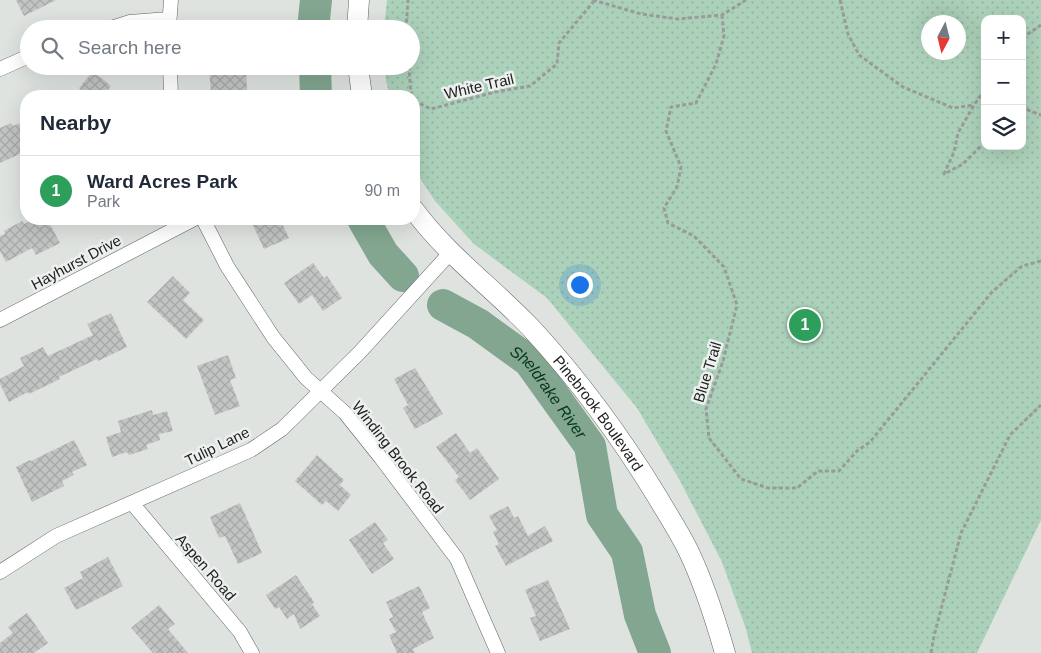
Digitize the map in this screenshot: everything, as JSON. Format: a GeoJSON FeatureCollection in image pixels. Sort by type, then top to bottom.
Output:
{"type":"FeatureCollection","features":[{"type":"Feature","properties":{"kind":"street"},"geometry":{"type":"LineString","coordinates":[[169,20],[171,0]]}},
{"type":"Feature","properties":{"kind":"street"},"geometry":{"type":"LineString","coordinates":[[358,20],[359,0]]}},
{"type":"Feature","properties":{"kind":"street"},"geometry":{"type":"LineString","coordinates":[[0,68],[20,60]]}},
{"type":"Feature","properties":{"kind":"street"},"geometry":{"type":"LineString","coordinates":[[170,75],[171,90]]}},
{"type":"Feature","properties":{"kind":"street"},"geometry":{"type":"LineString","coordinates":[[359,75],[361,90]]}},
{"type":"Feature","properties":{"kind":"street","name":"Pinebrook Boulevard"},"geometry":{"type":"LineString","coordinates":[[420,218],[429,230],[530,328],[599,408],[650,484],[688,550],[707,598],[725,653]]}},
{"type":"Feature","properties":{"kind":"street","name":"Hayhurst Drive"},"geometry":{"type":"LineString","coordinates":[[0,320],[182,225]]}},
{"type":"Feature","properties":{"kind":"street","name":"Winding Brook Road"},"geometry":{"type":"LineString","coordinates":[[206,225],[226,266],[273,337],[306,378],[345,413],[382,458],[456,559],[498,653]]}},
{"type":"Feature","properties":{"kind":"street","name":"Tulip Lane"},"geometry":{"type":"LineString","coordinates":[[0,572],[56,536],[251,450],[282,429],[360,352],[452,252]]}},
{"type":"Feature","properties":{"kind":"street","name":"Aspen Road"},"geometry":{"type":"LineString","coordinates":[[132,503],[240,632],[252,653]]}},
{"type":"Feature","properties":{"kind":"path"},"geometry":{"type":"LineString","coordinates":[[407,20],[408,0]]}},
{"type":"Feature","properties":{"kind":"path"},"geometry":{"type":"LineString","coordinates":[[594,0],[641,14],[678,20],[722,15],[746,0]]}},
{"type":"Feature","properties":{"kind":"path","name":"White Trail"},"geometry":{"type":"LineString","coordinates":[[420,104],[431,109],[495,92],[530,86],[557,64],[558,42],[594,0]]}},
{"type":"Feature","properties":{"kind":"path"},"geometry":{"type":"LineString","coordinates":[[840,0],[848,34],[860,55],[903,87],[953,108],[974,105]]}},
{"type":"Feature","properties":{"kind":"path","name":"Blue Trail"},"geometry":{"type":"LineString","coordinates":[[722,15],[724,36],[716,64],[696,103],[671,107],[666,131],[681,167],[677,187],[664,208],[668,223],[694,236],[724,267],[737,305],[723,361],[706,409],[709,438],[741,479],[768,488],[798,488],[818,471],[839,472],[857,451],[870,442],[992,292],[1022,266],[1041,261]]}},
{"type":"Feature","properties":{"kind":"path"},"geometry":{"type":"LineString","coordinates":[[1026,35],[1041,25]]}},
{"type":"Feature","properties":{"kind":"path"},"geometry":{"type":"LineString","coordinates":[[410,75],[411,90]]}},
{"type":"Feature","properties":{"kind":"path"},"geometry":{"type":"LineString","coordinates":[[981,95],[958,133],[954,152],[944,174],[963,164],[981,146]]}},
{"type":"Feature","properties":{"kind":"path"},"geometry":{"type":"LineString","coordinates":[[1026,112],[1028,110],[1041,115]]}},
{"type":"Feature","properties":{"kind":"path"},"geometry":{"type":"LineString","coordinates":[[931,653],[961,533],[1010,435],[1041,406]]}},
{"type":"Feature","properties":{"kind":"green space"},"geometry":{"type":"Polygon","coordinates":[[[387,0],[1041,0],[1041,520],[977,653],[752,653],[746,629],[722,562],[679,479],[637,408],[547,298],[474,244],[435,201],[420,178],[420,90],[388,90],[386,75],[420,75],[420,20],[385,20],[387,0]]]}},
{"type":"Feature","properties":{"kind":"building"},"geometry":{"type":"Polygon","coordinates":[[[16,0],[56,0],[24,16],[16,0]]]}},
{"type":"Feature","properties":{"kind":"building"},"geometry":{"type":"Polygon","coordinates":[[[90,75],[98,75],[111,86],[108,90],[81,90],[79,88],[90,75]]]}},
{"type":"Feature","properties":{"kind":"building"},"geometry":{"type":"Polygon","coordinates":[[[210,75],[246,75],[247,90],[211,90],[210,75]]]}},
{"type":"Feature","properties":{"kind":"building"},"geometry":{"type":"Polygon","coordinates":[[[11,123],[13,126],[20,123],[20,154],[0,163],[0,128],[11,123]]]}},
{"type":"Feature","properties":{"kind":"building"},"geometry":{"type":"Polygon","coordinates":[[[20,222],[20,225],[50,225],[60,243],[36,255],[32,248],[6,262],[0,251],[0,236],[5,234],[4,231],[20,222]]]}},
{"type":"Feature","properties":{"kind":"building"},"geometry":{"type":"Polygon","coordinates":[[[253,225],[283,225],[289,238],[264,249],[253,225]]]}},
{"type":"Feature","properties":{"kind":"building"},"geometry":{"type":"Polygon","coordinates":[[[313,263],[324,278],[327,276],[342,298],[323,311],[312,295],[299,304],[284,283],[313,263]]]}},
{"type":"Feature","properties":{"kind":"building"},"geometry":{"type":"Polygon","coordinates":[[[173,276],[190,293],[183,300],[204,320],[186,339],[147,302],[173,276]]]}},
{"type":"Feature","properties":{"kind":"building"},"geometry":{"type":"Polygon","coordinates":[[[111,313],[127,347],[98,361],[97,359],[59,377],[60,379],[9,402],[0,384],[0,379],[24,366],[20,358],[43,347],[48,356],[93,335],[87,324],[111,313]]]}},
{"type":"Feature","properties":{"kind":"building"},"geometry":{"type":"Polygon","coordinates":[[[228,355],[236,378],[230,380],[240,406],[215,415],[197,366],[228,355]]]}},
{"type":"Feature","properties":{"kind":"building"},"geometry":{"type":"Polygon","coordinates":[[[415,368],[443,414],[415,429],[403,408],[408,405],[394,379],[415,368]]]}},
{"type":"Feature","properties":{"kind":"building"},"geometry":{"type":"Polygon","coordinates":[[[152,410],[153,415],[167,411],[173,431],[159,434],[160,440],[146,445],[148,449],[129,455],[127,452],[112,457],[106,437],[121,432],[118,421],[152,410]]]}},
{"type":"Feature","properties":{"kind":"building"},"geometry":{"type":"Polygon","coordinates":[[[456,433],[470,453],[477,448],[499,479],[470,500],[455,480],[459,477],[436,447],[456,433]]]}},
{"type":"Feature","properties":{"kind":"building"},"geometry":{"type":"Polygon","coordinates":[[[74,440],[87,465],[72,472],[74,475],[62,481],[64,486],[32,502],[16,467],[74,440]]]}},
{"type":"Feature","properties":{"kind":"building"},"geometry":{"type":"Polygon","coordinates":[[[317,455],[344,480],[340,485],[351,495],[338,511],[326,501],[322,505],[295,481],[317,455]]]}},
{"type":"Feature","properties":{"kind":"building"},"geometry":{"type":"Polygon","coordinates":[[[240,503],[262,553],[238,564],[225,536],[219,538],[210,517],[240,503]]]}},
{"type":"Feature","properties":{"kind":"building"},"geometry":{"type":"Polygon","coordinates":[[[508,506],[514,518],[518,516],[528,536],[545,526],[553,541],[506,566],[495,546],[499,544],[493,532],[497,530],[489,516],[508,506]]]}},
{"type":"Feature","properties":{"kind":"building"},"geometry":{"type":"Polygon","coordinates":[[[375,522],[388,540],[383,543],[394,559],[372,574],[349,540],[375,522]]]}},
{"type":"Feature","properties":{"kind":"building"},"geometry":{"type":"Polygon","coordinates":[[[108,557],[123,586],[76,610],[64,588],[83,578],[80,572],[108,557]]]}},
{"type":"Feature","properties":{"kind":"building"},"geometry":{"type":"Polygon","coordinates":[[[296,575],[314,602],[312,604],[320,616],[300,629],[294,614],[287,619],[279,607],[275,609],[266,595],[296,575]]]}},
{"type":"Feature","properties":{"kind":"building"},"geometry":{"type":"Polygon","coordinates":[[[548,580],[570,629],[540,641],[530,618],[536,616],[525,590],[548,580]]]}},
{"type":"Feature","properties":{"kind":"building"},"geometry":{"type":"Polygon","coordinates":[[[419,586],[430,608],[422,612],[434,638],[413,649],[415,653],[397,653],[389,635],[396,632],[389,619],[393,617],[386,602],[419,586]]]}},
{"type":"Feature","properties":{"kind":"building"},"geometry":{"type":"Polygon","coordinates":[[[159,605],[175,624],[168,629],[188,653],[153,653],[131,628],[159,605]]]}},
{"type":"Feature","properties":{"kind":"building"},"geometry":{"type":"Polygon","coordinates":[[[27,613],[48,643],[34,653],[0,653],[0,643],[13,633],[8,627],[27,613]]]}},
{"type":"Feature","properties":{"kind":"waterway","name":"Sheldrake River"},"geometry":{"type":"LineString","coordinates":[[314,20],[316,0]]}},
{"type":"Feature","properties":{"kind":"waterway","name":"Sheldrake River"},"geometry":{"type":"LineString","coordinates":[[315,75],[316,90]]}},
{"type":"Feature","properties":{"kind":"waterway","name":"Sheldrake River"},"geometry":{"type":"LineString","coordinates":[[366,225],[383,254],[403,276]]}},
{"type":"Feature","properties":{"kind":"waterway","name":"Sheldrake River"},"geometry":{"type":"LineString","coordinates":[[443,305],[478,324],[529,361],[590,446],[602,515],[627,552],[640,615],[655,653]]}},
{"type":"Feature","properties":{"kind":"place","name":"Ward Acres Park"},"geometry":{"type":"Point","coordinates":[805,325]}}]}
